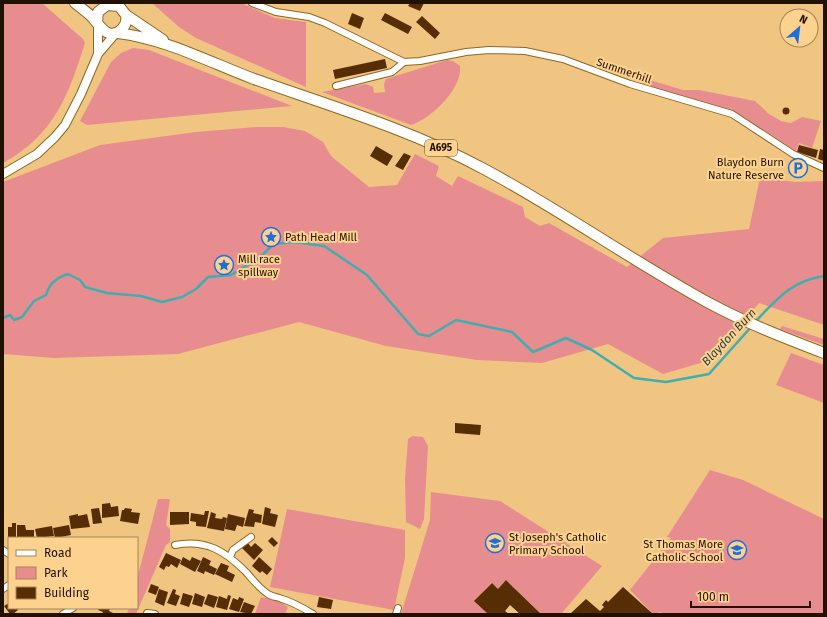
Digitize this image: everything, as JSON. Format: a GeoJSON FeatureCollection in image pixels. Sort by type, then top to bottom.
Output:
{"type":"FeatureCollection","features":[{"type":"Feature","properties":{"kind":"main road","name":"A695"},"geometry":{"type":"LineString","coordinates":[[75,3],[106,33],[117,33],[174,46],[241,74],[366,118],[453,154],[521,189],[688,291],[768,331],[824,353]]}},
{"type":"Feature","properties":{"kind":"main road","name":"A695"},"geometry":{"type":"LineString","coordinates":[[92,3],[119,6],[126,15],[174,46]]}},
{"type":"Feature","properties":{"kind":"main road"},"geometry":{"type":"LineString","coordinates":[[98,24],[98,12],[105,5]]}},
{"type":"Feature","properties":{"kind":"main road"},"geometry":{"type":"LineString","coordinates":[[117,33],[125,25],[126,15]]}},
{"type":"Feature","properties":{"kind":"street"},"geometry":{"type":"LineString","coordinates":[[252,3],[276,12],[309,17],[325,23],[404,62],[392,72],[376,79],[336,86]]}},
{"type":"Feature","properties":{"kind":"street"},"geometry":{"type":"LineString","coordinates":[[98,24],[98,54]]}},
{"type":"Feature","properties":{"kind":"street"},"geometry":{"type":"LineString","coordinates":[[3,174],[37,154],[65,125],[81,94],[98,54],[117,33]]}},
{"type":"Feature","properties":{"kind":"street","name":"Summerhill"},"geometry":{"type":"LineString","coordinates":[[404,62],[420,62],[482,50],[506,50],[544,54],[630,84],[728,112],[802,159],[824,168]]}},
{"type":"Feature","properties":{"kind":"street"},"geometry":{"type":"LineString","coordinates":[[230,557],[233,550],[251,537]]}},
{"type":"Feature","properties":{"kind":"street"},"geometry":{"type":"LineString","coordinates":[[175,545],[189,542],[203,544],[220,550],[230,557],[258,586],[269,595],[296,604],[313,614]]}},
{"type":"Feature","properties":{"kind":"street"},"geometry":{"type":"LineString","coordinates":[[147,613],[155,614]]}},
{"type":"Feature","properties":{"kind":"green space"},"geometry":{"type":"Polygon","coordinates":[[[3,3],[42,3],[83,39],[85,43],[72,80],[57,112],[35,139],[21,152],[3,163],[3,3]]]}},
{"type":"Feature","properties":{"kind":"green space"},"geometry":{"type":"Polygon","coordinates":[[[152,3],[241,3],[275,18],[306,22],[306,87],[196,38],[179,27],[152,3]]]}},
{"type":"Feature","properties":{"kind":"green space"},"geometry":{"type":"Polygon","coordinates":[[[133,48],[149,50],[292,106],[87,125],[80,121],[111,62],[121,53],[133,48]]]}},
{"type":"Feature","properties":{"kind":"green space"},"geometry":{"type":"Polygon","coordinates":[[[447,60],[453,61],[460,66],[460,75],[456,84],[444,102],[428,116],[411,125],[322,92],[366,84],[373,87],[374,93],[385,92],[384,84],[386,79],[447,60]]]}},
{"type":"Feature","properties":{"kind":"green space"},"geometry":{"type":"Polygon","coordinates":[[[650,80],[683,90],[699,90],[755,101],[769,114],[781,121],[791,123],[802,117],[821,121],[812,148],[799,143],[796,151],[732,110],[641,84],[650,80]]]}},
{"type":"Feature","properties":{"kind":"green space"},"geometry":{"type":"Polygon","coordinates":[[[256,127],[283,127],[305,131],[323,142],[331,156],[369,187],[397,185],[415,154],[439,166],[436,176],[452,186],[458,176],[523,207],[525,217],[540,226],[549,223],[627,267],[663,238],[749,229],[760,178],[796,182],[824,181],[824,325],[759,303],[714,359],[663,374],[608,344],[542,363],[477,360],[386,346],[299,322],[178,354],[54,358],[3,354],[3,182],[100,145],[196,132],[256,127]]]}},
{"type":"Feature","properties":{"kind":"green space"},"geometry":{"type":"Polygon","coordinates":[[[782,326],[824,339],[824,345],[780,329],[782,326]]]}},
{"type":"Feature","properties":{"kind":"green space"},"geometry":{"type":"Polygon","coordinates":[[[791,353],[824,365],[824,403],[776,385],[791,353]]]}},
{"type":"Feature","properties":{"kind":"green space"},"geometry":{"type":"Polygon","coordinates":[[[412,436],[423,437],[428,446],[424,519],[420,529],[406,522],[405,479],[408,439],[412,436]]]}},
{"type":"Feature","properties":{"kind":"green space","name":"St Thomas More Catholic School"},"geometry":{"type":"Polygon","coordinates":[[[710,470],[743,480],[824,519],[824,614],[663,614],[661,612],[653,614],[630,590],[671,538],[667,537],[710,470]]]}},
{"type":"Feature","properties":{"kind":"green space","name":"St Joseph's Catholic Primary School"},"geometry":{"type":"Polygon","coordinates":[[[431,492],[500,501],[602,566],[561,614],[541,614],[506,580],[498,589],[491,583],[475,601],[488,614],[401,614],[430,520],[431,492]]]}},
{"type":"Feature","properties":{"kind":"green space"},"geometry":{"type":"Polygon","coordinates":[[[158,499],[170,499],[166,525],[170,529],[170,542],[166,545],[136,614],[127,614],[129,609],[138,609],[138,575],[158,499]]]}},
{"type":"Feature","properties":{"kind":"green space"},"geometry":{"type":"Polygon","coordinates":[[[287,509],[405,530],[405,558],[394,610],[270,587],[287,509]]]}},
{"type":"Feature","properties":{"kind":"green space"},"geometry":{"type":"Polygon","coordinates":[[[261,597],[279,601],[288,607],[285,614],[255,614],[261,597]]]}},
{"type":"Feature","properties":{"kind":"building"},"geometry":{"type":"Polygon","coordinates":[[[410,3],[424,3],[420,11],[408,6],[410,3]]]}},
{"type":"Feature","properties":{"kind":"building"},"geometry":{"type":"Polygon","coordinates":[[[352,13],[364,18],[360,29],[348,24],[352,13]]]}},
{"type":"Feature","properties":{"kind":"building"},"geometry":{"type":"Polygon","coordinates":[[[385,13],[412,27],[408,34],[381,20],[385,13]]]}},
{"type":"Feature","properties":{"kind":"building"},"geometry":{"type":"Polygon","coordinates":[[[422,16],[440,33],[435,39],[416,22],[422,16]]]}},
{"type":"Feature","properties":{"kind":"building"},"geometry":{"type":"Polygon","coordinates":[[[385,59],[387,68],[335,79],[333,70],[385,59]]]}},
{"type":"Feature","properties":{"kind":"building"},"geometry":{"type":"Polygon","coordinates":[[[786,107],[789,108],[789,114],[786,115],[783,114],[782,111],[783,108],[786,107]]]}},
{"type":"Feature","properties":{"kind":"building"},"geometry":{"type":"Polygon","coordinates":[[[799,145],[818,150],[816,158],[797,152],[799,145]]]}},
{"type":"Feature","properties":{"kind":"building"},"geometry":{"type":"Polygon","coordinates":[[[376,146],[393,156],[387,166],[370,156],[376,146]]]}},
{"type":"Feature","properties":{"kind":"building"},"geometry":{"type":"Polygon","coordinates":[[[820,149],[824,150],[824,161],[818,159],[820,149]]]}},
{"type":"Feature","properties":{"kind":"building"},"geometry":{"type":"Polygon","coordinates":[[[404,153],[411,156],[403,170],[395,166],[404,153]]]}},
{"type":"Feature","properties":{"kind":"building"},"geometry":{"type":"Polygon","coordinates":[[[455,423],[481,425],[480,435],[455,433],[455,423]]]}},
{"type":"Feature","properties":{"kind":"building"},"geometry":{"type":"Polygon","coordinates":[[[110,503],[111,507],[118,506],[119,516],[102,518],[102,504],[110,503]]]}},
{"type":"Feature","properties":{"kind":"building"},"geometry":{"type":"Polygon","coordinates":[[[265,507],[271,509],[270,513],[278,515],[275,527],[262,524],[265,507]]]}},
{"type":"Feature","properties":{"kind":"building"},"geometry":{"type":"Polygon","coordinates":[[[99,508],[102,523],[93,524],[91,509],[99,508]]]}},
{"type":"Feature","properties":{"kind":"building"},"geometry":{"type":"Polygon","coordinates":[[[125,508],[132,509],[131,512],[140,513],[138,524],[120,521],[122,510],[125,508]]]}},
{"type":"Feature","properties":{"kind":"building"},"geometry":{"type":"Polygon","coordinates":[[[249,509],[254,510],[253,513],[262,515],[261,523],[255,522],[254,527],[244,526],[249,509]]]}},
{"type":"Feature","properties":{"kind":"building"},"geometry":{"type":"Polygon","coordinates":[[[205,511],[209,511],[206,527],[196,526],[196,522],[190,521],[191,513],[204,515],[205,511]]]}},
{"type":"Feature","properties":{"kind":"building"},"geometry":{"type":"Polygon","coordinates":[[[170,512],[189,512],[189,524],[170,525],[170,512]]]}},
{"type":"Feature","properties":{"kind":"building"},"geometry":{"type":"Polygon","coordinates":[[[211,512],[216,514],[215,518],[227,518],[224,531],[207,528],[211,512]]]}},
{"type":"Feature","properties":{"kind":"building"},"geometry":{"type":"Polygon","coordinates":[[[78,514],[78,516],[87,514],[90,527],[71,529],[69,516],[78,514]]]}},
{"type":"Feature","properties":{"kind":"building"},"geometry":{"type":"Polygon","coordinates":[[[228,514],[245,518],[243,527],[237,525],[235,531],[225,529],[228,514]]]}},
{"type":"Feature","properties":{"kind":"building"},"geometry":{"type":"Polygon","coordinates":[[[12,523],[16,523],[16,537],[8,537],[8,527],[12,527],[12,523]]]}},
{"type":"Feature","properties":{"kind":"building"},"geometry":{"type":"Polygon","coordinates":[[[17,525],[25,525],[26,530],[34,530],[34,537],[17,537],[17,525]]]}},
{"type":"Feature","properties":{"kind":"building"},"geometry":{"type":"Polygon","coordinates":[[[69,525],[71,535],[55,537],[53,528],[69,525]]]}},
{"type":"Feature","properties":{"kind":"building"},"geometry":{"type":"Polygon","coordinates":[[[52,526],[54,536],[37,537],[35,529],[52,526]]]}},
{"type":"Feature","properties":{"kind":"building"},"geometry":{"type":"Polygon","coordinates":[[[272,537],[278,543],[274,547],[268,541],[272,537]]]}},
{"type":"Feature","properties":{"kind":"building"},"geometry":{"type":"Polygon","coordinates":[[[247,542],[251,547],[255,543],[263,550],[254,560],[242,548],[247,542]]]}},
{"type":"Feature","properties":{"kind":"building"},"geometry":{"type":"Polygon","coordinates":[[[166,553],[181,560],[177,568],[171,564],[169,567],[166,566],[164,570],[159,567],[166,553]]]}},
{"type":"Feature","properties":{"kind":"building"},"geometry":{"type":"Polygon","coordinates":[[[183,557],[190,561],[192,557],[201,561],[195,572],[180,564],[183,557]]]}},
{"type":"Feature","properties":{"kind":"building"},"geometry":{"type":"Polygon","coordinates":[[[203,557],[211,561],[209,565],[217,569],[214,575],[205,571],[204,574],[197,571],[203,557]]]}},
{"type":"Feature","properties":{"kind":"building"},"geometry":{"type":"Polygon","coordinates":[[[259,557],[272,569],[267,575],[262,571],[260,573],[252,566],[259,557]]]}},
{"type":"Feature","properties":{"kind":"building"},"geometry":{"type":"Polygon","coordinates":[[[221,563],[229,566],[227,571],[235,575],[232,582],[215,574],[221,563]]]}},
{"type":"Feature","properties":{"kind":"building"},"geometry":{"type":"Polygon","coordinates":[[[506,580],[541,614],[520,614],[510,605],[505,611],[509,614],[488,614],[474,601],[492,583],[498,589],[506,580]]]}},
{"type":"Feature","properties":{"kind":"building"},"geometry":{"type":"Polygon","coordinates":[[[151,584],[159,587],[156,595],[148,592],[151,584]]]}},
{"type":"Feature","properties":{"kind":"building"},"geometry":{"type":"Polygon","coordinates":[[[623,587],[653,614],[570,614],[586,599],[600,611],[604,607],[602,605],[606,600],[608,602],[623,587]]]}},
{"type":"Feature","properties":{"kind":"building"},"geometry":{"type":"Polygon","coordinates":[[[159,589],[168,592],[164,606],[155,602],[159,589]]]}},
{"type":"Feature","properties":{"kind":"building"},"geometry":{"type":"Polygon","coordinates":[[[173,589],[176,590],[175,594],[180,596],[176,606],[167,603],[173,589]]]}},
{"type":"Feature","properties":{"kind":"building"},"geometry":{"type":"Polygon","coordinates":[[[183,593],[193,596],[189,607],[180,604],[183,593]]]}},
{"type":"Feature","properties":{"kind":"building"},"geometry":{"type":"Polygon","coordinates":[[[195,593],[205,597],[202,607],[192,604],[195,593]]]}},
{"type":"Feature","properties":{"kind":"building"},"geometry":{"type":"Polygon","coordinates":[[[208,594],[218,597],[214,608],[204,604],[208,594]]]}},
{"type":"Feature","properties":{"kind":"building"},"geometry":{"type":"Polygon","coordinates":[[[228,595],[231,596],[227,610],[216,607],[219,596],[227,599],[228,595]]]}},
{"type":"Feature","properties":{"kind":"building"},"geometry":{"type":"Polygon","coordinates":[[[239,597],[244,599],[239,612],[229,609],[233,598],[238,600],[239,597]]]}},
{"type":"Feature","properties":{"kind":"building"},"geometry":{"type":"Polygon","coordinates":[[[319,597],[333,600],[331,609],[317,607],[319,597]]]}},
{"type":"Feature","properties":{"kind":"building"},"geometry":{"type":"Polygon","coordinates":[[[244,602],[255,606],[251,614],[240,612],[244,602]]]}},
{"type":"Feature","properties":{"kind":"building"},"geometry":{"type":"Polygon","coordinates":[[[8,604],[8,609],[18,610],[13,614],[10,614],[4,606],[8,604]]]}},
{"type":"Feature","properties":{"kind":"building"},"geometry":{"type":"Polygon","coordinates":[[[110,609],[109,611],[115,614],[102,614],[103,612],[98,610],[110,609]]]}},
{"type":"Feature","properties":{"kind":"waterway","name":"Blaydon Burn"},"geometry":{"type":"LineString","coordinates":[[3,318],[10,315],[14,320],[22,317],[34,301],[46,295],[47,291],[54,282],[68,274],[80,280],[85,287],[107,293],[141,296],[162,302],[182,297],[196,289],[208,277],[231,275],[259,258],[274,244],[295,242],[324,246],[367,275],[418,334],[429,336],[456,320],[512,332],[533,352],[566,338],[592,350],[634,378],[666,382],[709,374],[752,326]]}},
{"type":"Feature","properties":{"kind":"waterway","name":"Blaydon Burn"},"geometry":{"type":"LineString","coordinates":[[755,322],[785,292],[802,282],[812,278],[824,276]]}},
{"type":"Feature","properties":{"kind":"place","name":"Blaydon Burn Nature Reserve"},"geometry":{"type":"Point","coordinates":[798,168]}},
{"type":"Feature","properties":{"kind":"place","name":"Path Head Mill"},"geometry":{"type":"Point","coordinates":[271,237]}},
{"type":"Feature","properties":{"kind":"place","name":"Mill race spillway"},"geometry":{"type":"Point","coordinates":[224,265]}},
{"type":"Feature","properties":{"kind":"place","name":"St Joseph's Catholic Primary School"},"geometry":{"type":"Point","coordinates":[495,543]}},
{"type":"Feature","properties":{"kind":"place","name":"St Thomas More Catholic School"},"geometry":{"type":"Point","coordinates":[737,550]}}]}
